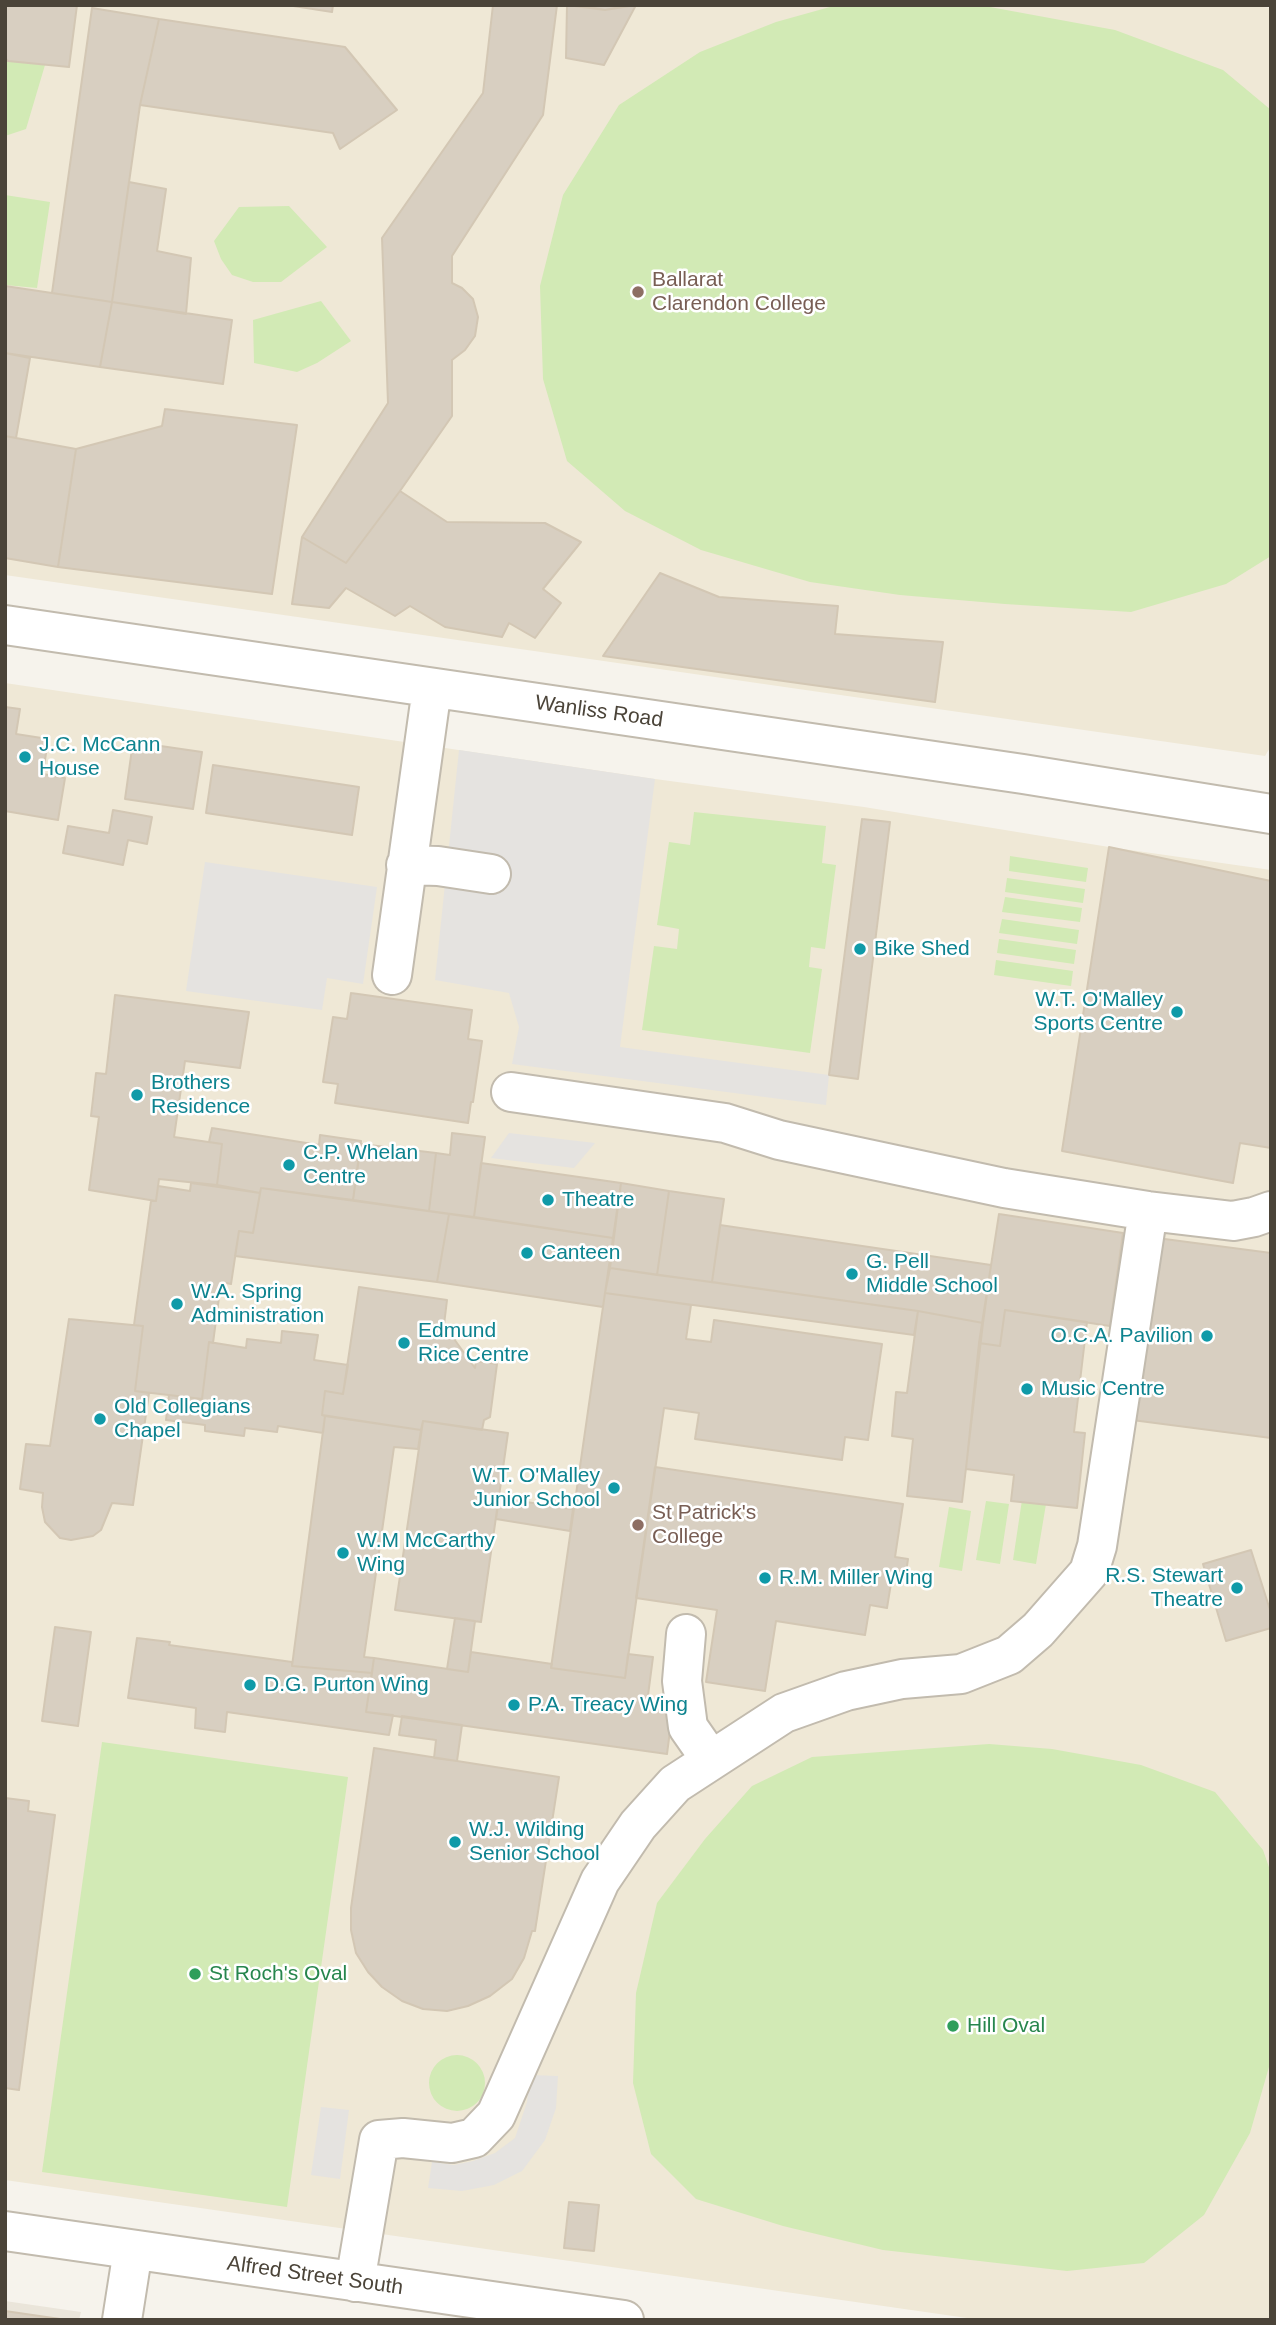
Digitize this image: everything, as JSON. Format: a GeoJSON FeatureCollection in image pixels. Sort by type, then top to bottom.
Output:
{"type":"FeatureCollection","features":[{"type":"Feature","properties":{"kind":"street","name":"Wanliss Road"},"geometry":{"type":"LineString","coordinates":[[5,625],[813,742],[1271,814]]}},
{"type":"Feature","properties":{"kind":"street"},"geometry":{"type":"LineString","coordinates":[[392,975],[432,688]]}},
{"type":"Feature","properties":{"kind":"street","name":"Wanliss Road"},"geometry":{"type":"LineString","coordinates":[[1193,800],[1237,800],[1271,788]]}},
{"type":"Feature","properties":{"kind":"street"},"geometry":{"type":"LineString","coordinates":[[407,865],[438,866],[491,874]]}},
{"type":"Feature","properties":{"kind":"street"},"geometry":{"type":"LineString","coordinates":[[510,1092],[725,1123],[779,1140],[991,1185],[1148,1212],[1233,1221],[1271,1210]]}},
{"type":"Feature","properties":{"kind":"street"},"geometry":{"type":"LineString","coordinates":[[355,2281],[379,2140],[403,2138],[452,2143],[474,2138],[496,2115],[600,1881],[638,1825],[675,1784],[784,1713],[846,1691],[902,1679],[961,1674],[1009,1655],[1038,1630],[1089,1572],[1097,1546],[1148,1212]]}},
{"type":"Feature","properties":{"kind":"street"},"geometry":{"type":"LineString","coordinates":[[687,1634],[681,1681],[688,1727],[711,1760]]}},
{"type":"Feature","properties":{"kind":"street","name":"Alfred Street South"},"geometry":{"type":"LineString","coordinates":[[5,2231],[624,2320]]}},
{"type":"Feature","properties":{"kind":"street"},"geometry":{"type":"LineString","coordinates":[[122,2320],[133,2249]]}},
{"type":"Feature","properties":{"kind":"shaded area","name":"Ballarat Clarendon College"},"geometry":{"type":"Polygon","coordinates":[[[5,5],[1251,5],[1271,8],[1271,746],[1265,756],[5,575],[5,5]]]}},
{"type":"Feature","properties":{"kind":"shaded area","name":"St Patrick's College"},"geometry":{"type":"Polygon","coordinates":[[[5,683],[655,779],[864,807],[1271,870],[1271,2320],[981,2320],[5,2180],[5,683]]]}},
{"type":"Feature","properties":{"kind":"shaded area"},"geometry":{"type":"Polygon","coordinates":[[[459,750],[655,779],[620,1047],[829,1075],[826,1105],[512,1064],[519,1027],[509,993],[435,980],[459,750]]]}},
{"type":"Feature","properties":{"kind":"shaded area"},"geometry":{"type":"Polygon","coordinates":[[[205,862],[377,887],[363,984],[327,978],[322,1010],[186,991],[205,862]]]}},
{"type":"Feature","properties":{"kind":"shaded area"},"geometry":{"type":"Polygon","coordinates":[[[509,1133],[595,1143],[574,1168],[491,1158],[509,1133]]]}},
{"type":"Feature","properties":{"kind":"shaded area"},"geometry":{"type":"Polygon","coordinates":[[[530,2075],[558,2076],[556,2108],[545,2140],[522,2171],[494,2185],[462,2191],[428,2188],[432,2162],[454,2165],[473,2161],[495,2153],[515,2138],[527,2102],[530,2075]]]}},
{"type":"Feature","properties":{"kind":"shaded area"},"geometry":{"type":"Polygon","coordinates":[[[321,2107],[349,2110],[340,2179],[311,2175],[321,2107]]]}},
{"type":"Feature","properties":{"kind":"shaded area"},"geometry":{"type":"Polygon","coordinates":[[[5,2301],[81,2312],[79,2320],[5,2320],[5,2301]]]}},
{"type":"Feature","properties":{"kind":"green space"},"geometry":{"type":"Polygon","coordinates":[[[837,5],[979,5],[1115,30],[1223,70],[1271,110],[1271,556],[1226,584],[1131,612],[900,595],[810,582],[701,550],[625,511],[567,461],[543,379],[540,286],[563,195],[619,105],[700,52],[776,22],[837,5]]]}},
{"type":"Feature","properties":{"kind":"green space"},"geometry":{"type":"Polygon","coordinates":[[[5,58],[8,61],[45,65],[26,129],[5,136],[5,58]]]}},
{"type":"Feature","properties":{"kind":"green space"},"geometry":{"type":"Polygon","coordinates":[[[5,195],[50,202],[37,288],[5,285],[5,195]]]}},
{"type":"Feature","properties":{"kind":"green space"},"geometry":{"type":"Polygon","coordinates":[[[289,206],[327,247],[281,282],[253,282],[232,275],[221,259],[214,241],[239,207],[289,206]]]}},
{"type":"Feature","properties":{"kind":"green space"},"geometry":{"type":"Polygon","coordinates":[[[321,301],[351,341],[317,363],[297,372],[254,363],[253,320],[321,301]]]}},
{"type":"Feature","properties":{"kind":"green space"},"geometry":{"type":"Polygon","coordinates":[[[694,812],[826,826],[822,863],[836,865],[825,949],[811,947],[809,967],[822,969],[810,1053],[642,1030],[654,946],[677,949],[679,929],[657,925],[669,842],[690,845],[694,812]]]}},
{"type":"Feature","properties":{"kind":"green space"},"geometry":{"type":"Polygon","coordinates":[[[1010,856],[1088,868],[1086,882],[1009,871],[1010,856]]]}},
{"type":"Feature","properties":{"kind":"green space"},"geometry":{"type":"Polygon","coordinates":[[[1007,878],[1085,889],[1083,903],[1005,892],[1007,878]]]}},
{"type":"Feature","properties":{"kind":"green space"},"geometry":{"type":"Polygon","coordinates":[[[1005,897],[1082,908],[1080,922],[1002,912],[1005,897]]]}},
{"type":"Feature","properties":{"kind":"green space"},"geometry":{"type":"Polygon","coordinates":[[[1002,919],[1079,930],[1077,944],[999,933],[1002,919]]]}},
{"type":"Feature","properties":{"kind":"green space"},"geometry":{"type":"Polygon","coordinates":[[[999,939],[1076,950],[1074,964],[997,953],[999,939]]]}},
{"type":"Feature","properties":{"kind":"green space"},"geometry":{"type":"Polygon","coordinates":[[[996,960],[1073,971],[1071,986],[994,975],[996,960]]]}},
{"type":"Feature","properties":{"kind":"green space"},"geometry":{"type":"Polygon","coordinates":[[[1022,1500],[1046,1504],[1036,1564],[1013,1560],[1022,1500]]]}},
{"type":"Feature","properties":{"kind":"green space"},"geometry":{"type":"Polygon","coordinates":[[[986,1501],[1009,1504],[1000,1564],[976,1560],[986,1501]]]}},
{"type":"Feature","properties":{"kind":"green space"},"geometry":{"type":"Polygon","coordinates":[[[949,1507],[971,1511],[962,1571],[939,1567],[949,1507]]]}},
{"type":"Feature","properties":{"kind":"green space","name":"St Roch's Oval"},"geometry":{"type":"Polygon","coordinates":[[[102,1742],[348,1777],[287,2207],[42,2172],[102,1742]]]}},
{"type":"Feature","properties":{"kind":"green space","name":"Hill Oval"},"geometry":{"type":"Polygon","coordinates":[[[989,1744],[1052,1749],[1141,1765],[1215,1792],[1263,1850],[1271,1873],[1271,2060],[1250,2133],[1204,2215],[1144,2263],[1067,2271],[883,2250],[783,2226],[696,2199],[651,2154],[633,2083],[636,1993],[657,1903],[705,1839],[752,1786],[812,1757],[989,1744]]]}},
{"type":"Feature","properties":{"kind":"green space"},"geometry":{"type":"Polygon","coordinates":[[[451,2055],[463,2055],[473,2059],[481,2067],[485,2083],[481,2099],[473,2107],[463,2111],[451,2111],[441,2107],[433,2099],[429,2089],[429,2077],[433,2067],[441,2059],[451,2055]]]}},
{"type":"Feature","properties":{"kind":"building"},"geometry":{"type":"Polygon","coordinates":[[[5,5],[77,5],[69,67],[8,61],[5,58],[5,5]]]}},
{"type":"Feature","properties":{"kind":"building"},"geometry":{"type":"Polygon","coordinates":[[[287,5],[333,5],[332,12],[287,5]]]}},
{"type":"Feature","properties":{"kind":"building"},"geometry":{"type":"Polygon","coordinates":[[[493,5],[557,5],[543,115],[452,256],[452,283],[473,299],[478,317],[475,336],[465,350],[452,360],[452,416],[346,563],[302,537],[388,403],[382,238],[483,93],[493,5]]]}},
{"type":"Feature","properties":{"kind":"building"},"geometry":{"type":"Polygon","coordinates":[[[567,5],[605,10],[636,5],[604,65],[566,58],[567,5]]]}},
{"type":"Feature","properties":{"kind":"building"},"geometry":{"type":"Polygon","coordinates":[[[579,5],[629,5],[605,10],[579,5]]]}},
{"type":"Feature","properties":{"kind":"building"},"geometry":{"type":"Polygon","coordinates":[[[92,8],[159,19],[140,105],[112,302],[52,293],[92,8]]]}},
{"type":"Feature","properties":{"kind":"building"},"geometry":{"type":"Polygon","coordinates":[[[159,19],[345,47],[397,110],[340,149],[333,133],[140,105],[159,19]]]}},
{"type":"Feature","properties":{"kind":"building"},"geometry":{"type":"Polygon","coordinates":[[[129,182],[166,189],[157,251],[191,258],[186,314],[112,302],[129,182]]]}},
{"type":"Feature","properties":{"kind":"building"},"geometry":{"type":"Polygon","coordinates":[[[5,286],[112,302],[100,367],[5,353],[5,286]]]}},
{"type":"Feature","properties":{"kind":"building"},"geometry":{"type":"Polygon","coordinates":[[[112,302],[232,320],[223,384],[100,367],[112,302]]]}},
{"type":"Feature","properties":{"kind":"building"},"geometry":{"type":"Polygon","coordinates":[[[5,353],[30,358],[16,438],[5,436],[5,353]]]}},
{"type":"Feature","properties":{"kind":"building"},"geometry":{"type":"Polygon","coordinates":[[[165,409],[297,425],[272,594],[58,567],[76,449],[162,426],[165,409]]]}},
{"type":"Feature","properties":{"kind":"building"},"geometry":{"type":"Polygon","coordinates":[[[5,436],[76,449],[58,567],[5,558],[5,436]]]}},
{"type":"Feature","properties":{"kind":"building"},"geometry":{"type":"Polygon","coordinates":[[[400,491],[447,522],[545,523],[581,542],[543,589],[561,603],[535,638],[509,623],[502,637],[445,627],[410,606],[395,616],[346,588],[329,608],[292,604],[302,537],[346,563],[400,491]]]}},
{"type":"Feature","properties":{"kind":"building"},"geometry":{"type":"Polygon","coordinates":[[[660,573],[719,597],[838,606],[835,634],[943,642],[935,702],[603,656],[660,573]]]}},
{"type":"Feature","properties":{"kind":"building","name":"J.C. McCann House"},"geometry":{"type":"Polygon","coordinates":[[[5,707],[20,709],[16,734],[48,739],[43,774],[65,778],[58,820],[5,811],[5,707]]]}},
{"type":"Feature","properties":{"kind":"building"},"geometry":{"type":"Polygon","coordinates":[[[133,742],[202,752],[193,809],[125,799],[133,742]]]}},
{"type":"Feature","properties":{"kind":"building"},"geometry":{"type":"Polygon","coordinates":[[[213,765],[359,787],[352,835],[206,813],[213,765]]]}},
{"type":"Feature","properties":{"kind":"building"},"geometry":{"type":"Polygon","coordinates":[[[113,810],[152,817],[147,844],[128,840],[123,865],[63,853],[68,826],[109,833],[113,810]]]}},
{"type":"Feature","properties":{"kind":"building","name":"Bike Shed"},"geometry":{"type":"Polygon","coordinates":[[[862,819],[890,822],[858,1079],[829,1075],[862,819]]]}},
{"type":"Feature","properties":{"kind":"building","name":"W.T. O'Malley Sports Centre"},"geometry":{"type":"Polygon","coordinates":[[[1109,847],[1271,881],[1271,1148],[1240,1143],[1233,1183],[1062,1151],[1109,847]]]}},
{"type":"Feature","properties":{"kind":"building"},"geometry":{"type":"Polygon","coordinates":[[[351,993],[472,1010],[468,1039],[482,1041],[468,1123],[335,1103],[338,1084],[323,1082],[333,1017],[347,1019],[351,993]]]}},
{"type":"Feature","properties":{"kind":"building","name":"Brothers Residence"},"geometry":{"type":"Polygon","coordinates":[[[115,995],[249,1012],[240,1068],[185,1061],[174,1137],[222,1144],[217,1185],[159,1179],[156,1201],[89,1190],[99,1117],[91,1116],[96,1073],[106,1074],[115,995]]]}},
{"type":"Feature","properties":{"kind":"building","name":"C.P. Whelan Centre"},"geometry":{"type":"Polygon","coordinates":[[[212,1128],[319,1145],[320,1135],[361,1141],[353,1200],[261,1188],[260,1193],[217,1185],[222,1144],[209,1142],[212,1128]]]}},
{"type":"Feature","properties":{"kind":"building"},"geometry":{"type":"Polygon","coordinates":[[[452,1133],[485,1137],[474,1217],[429,1211],[436,1153],[450,1155],[452,1133]]]}},
{"type":"Feature","properties":{"kind":"building"},"geometry":{"type":"Polygon","coordinates":[[[361,1144],[436,1153],[429,1211],[353,1200],[361,1144]]]}},
{"type":"Feature","properties":{"kind":"building","name":"Theatre"},"geometry":{"type":"Polygon","coordinates":[[[481,1163],[621,1183],[613,1238],[474,1217],[481,1163]]]}},
{"type":"Feature","properties":{"kind":"building","name":"W.A. Spring Administration"},"geometry":{"type":"Polygon","coordinates":[[[191,1183],[260,1193],[253,1233],[239,1231],[231,1284],[221,1282],[213,1343],[209,1342],[202,1399],[135,1391],[143,1326],[134,1325],[151,1201],[156,1201],[158,1186],[190,1191],[191,1183]]]}},
{"type":"Feature","properties":{"kind":"building"},"geometry":{"type":"Polygon","coordinates":[[[621,1183],[669,1191],[657,1275],[610,1268],[621,1183]]]}},
{"type":"Feature","properties":{"kind":"building"},"geometry":{"type":"Polygon","coordinates":[[[261,1188],[449,1214],[437,1282],[235,1256],[239,1231],[253,1233],[261,1188]]]}},
{"type":"Feature","properties":{"kind":"building"},"geometry":{"type":"Polygon","coordinates":[[[669,1191],[724,1199],[712,1282],[657,1275],[669,1191]]]}},
{"type":"Feature","properties":{"kind":"building","name":"Canteen"},"geometry":{"type":"Polygon","coordinates":[[[449,1214],[613,1238],[603,1307],[437,1282],[449,1214]]]}},
{"type":"Feature","properties":{"kind":"building"},"geometry":{"type":"Polygon","coordinates":[[[999,1214],[1123,1233],[1110,1326],[1005,1310],[1000,1346],[979,1343],[999,1214]]]}},
{"type":"Feature","properties":{"kind":"building","name":"G. Pell Middle School"},"geometry":{"type":"Polygon","coordinates":[[[720,1225],[991,1265],[983,1323],[918,1311],[712,1282],[720,1225]]]}},
{"type":"Feature","properties":{"kind":"building","name":"O.C.A. Pavilion"},"geometry":{"type":"Polygon","coordinates":[[[1157,1238],[1271,1253],[1271,1438],[1132,1420],[1157,1238]]]}},
{"type":"Feature","properties":{"kind":"building","name":"G. Pell Middle School"},"geometry":{"type":"Polygon","coordinates":[[[610,1268],[918,1311],[914,1335],[605,1293],[610,1268]]]}},
{"type":"Feature","properties":{"kind":"building","name":"Edmund Rice Centre"},"geometry":{"type":"Polygon","coordinates":[[[359,1287],[447,1300],[444,1325],[475,1368],[476,1361],[497,1364],[490,1417],[484,1420],[482,1430],[423,1421],[421,1430],[322,1415],[325,1391],[343,1394],[359,1287]]]}},
{"type":"Feature","properties":{"kind":"building","name":"W.T. O'Malley Junior School"},"geometry":{"type":"Polygon","coordinates":[[[605,1293],[691,1305],[686,1339],[711,1342],[714,1320],[882,1344],[868,1440],[845,1437],[842,1460],[695,1439],[699,1413],[664,1408],[625,1678],[551,1668],[605,1293]]]}},
{"type":"Feature","properties":{"kind":"building","name":"Music Centre"},"geometry":{"type":"Polygon","coordinates":[[[1005,1310],[1087,1322],[1074,1432],[1085,1433],[1077,1508],[1011,1501],[1014,1475],[966,1469],[979,1343],[1000,1346],[1005,1310]]]}},
{"type":"Feature","properties":{"kind":"building"},"geometry":{"type":"Polygon","coordinates":[[[918,1311],[983,1323],[962,1502],[907,1496],[913,1439],[892,1436],[896,1392],[907,1393],[918,1311]]]}},
{"type":"Feature","properties":{"kind":"building","name":"Old Collegians Chapel"},"geometry":{"type":"Polygon","coordinates":[[[69,1319],[143,1326],[135,1391],[149,1393],[133,1505],[112,1503],[101,1530],[93,1536],[71,1540],[60,1538],[45,1522],[43,1493],[20,1489],[26,1444],[50,1446],[69,1319]]]}},
{"type":"Feature","properties":{"kind":"building","name":"W.A. Spring Administration"},"geometry":{"type":"Polygon","coordinates":[[[282,1331],[318,1335],[314,1360],[348,1365],[343,1394],[325,1391],[323,1433],[278,1426],[277,1432],[245,1428],[244,1436],[205,1431],[205,1425],[166,1420],[169,1395],[202,1399],[209,1342],[246,1348],[247,1339],[281,1343],[282,1331]]]}},
{"type":"Feature","properties":{"kind":"building","name":"W.M McCarthy Wing"},"geometry":{"type":"Polygon","coordinates":[[[325,1416],[421,1430],[418,1449],[394,1447],[364,1657],[374,1658],[372,1673],[292,1666],[325,1416]]]}},
{"type":"Feature","properties":{"kind":"building"},"geometry":{"type":"Polygon","coordinates":[[[423,1421],[508,1433],[481,1622],[395,1610],[423,1421]]]}},
{"type":"Feature","properties":{"kind":"building","name":"R.M. Miller Wing"},"geometry":{"type":"Polygon","coordinates":[[[655,1467],[903,1504],[895,1557],[908,1559],[905,1579],[892,1577],[887,1608],[870,1605],[865,1635],[776,1621],[765,1691],[706,1682],[717,1610],[636,1598],[655,1467]]]}},
{"type":"Feature","properties":{"kind":"building"},"geometry":{"type":"Polygon","coordinates":[[[499,1498],[573,1509],[570,1531],[496,1519],[499,1498]]]}},
{"type":"Feature","properties":{"kind":"building","name":"R.S. Stewart Theatre"},"geometry":{"type":"Polygon","coordinates":[[[1251,1550],[1271,1613],[1271,1628],[1226,1641],[1203,1564],[1251,1550]]]}},
{"type":"Feature","properties":{"kind":"building"},"geometry":{"type":"Polygon","coordinates":[[[455,1618],[475,1621],[468,1672],[447,1669],[455,1618]]]}},
{"type":"Feature","properties":{"kind":"building"},"geometry":{"type":"Polygon","coordinates":[[[55,1627],[91,1632],[78,1726],[42,1721],[55,1627]]]}},
{"type":"Feature","properties":{"kind":"building","name":"D.G. Purton Wing"},"geometry":{"type":"Polygon","coordinates":[[[137,1638],[292,1662],[292,1666],[372,1673],[366,1712],[393,1715],[389,1735],[227,1712],[225,1732],[195,1728],[196,1708],[128,1698],[137,1638]]]}},
{"type":"Feature","properties":{"kind":"building","name":"P.A. Treacy Wing"},"geometry":{"type":"Polygon","coordinates":[[[471,1652],[552,1664],[551,1668],[625,1678],[628,1654],[653,1657],[647,1703],[673,1707],[667,1754],[366,1712],[374,1658],[468,1672],[471,1652]]]}},
{"type":"Feature","properties":{"kind":"building"},"geometry":{"type":"Polygon","coordinates":[[[402,1716],[462,1725],[457,1761],[434,1758],[436,1740],[399,1735],[402,1716]]]}},
{"type":"Feature","properties":{"kind":"building","name":"W.J. Wilding Senior School"},"geometry":{"type":"Polygon","coordinates":[[[374,1748],[559,1777],[535,1931],[532,1931],[524,1958],[512,1979],[490,1996],[468,2006],[447,2011],[423,2009],[402,2001],[382,1987],[356,1953],[351,1930],[351,1908],[374,1748]]]}},
{"type":"Feature","properties":{"kind":"building"},"geometry":{"type":"Polygon","coordinates":[[[5,1798],[29,1801],[28,1811],[55,1815],[19,2090],[5,2088],[5,1798]]]}},
{"type":"Feature","properties":{"kind":"building"},"geometry":{"type":"Polygon","coordinates":[[[569,2202],[599,2205],[594,2251],[564,2248],[569,2202]]]}},
{"type":"Feature","properties":{"kind":"building"},"geometry":{"type":"Polygon","coordinates":[[[5,2311],[67,2320],[5,2320],[5,2311]]]}},
{"type":"Feature","properties":{"kind":"place","name":"Ballarat Clarendon College"},"geometry":{"type":"Point","coordinates":[638,292]}},
{"type":"Feature","properties":{"kind":"place","name":"J.C. McCann House"},"geometry":{"type":"Point","coordinates":[25,757]}},
{"type":"Feature","properties":{"kind":"place","name":"Bike Shed"},"geometry":{"type":"Point","coordinates":[860,949]}},
{"type":"Feature","properties":{"kind":"place","name":"W.T. O'Malley Sports Centre"},"geometry":{"type":"Point","coordinates":[1177,1012]}},
{"type":"Feature","properties":{"kind":"place","name":"Brothers Residence"},"geometry":{"type":"Point","coordinates":[137,1095]}},
{"type":"Feature","properties":{"kind":"place","name":"C.P. Whelan Centre"},"geometry":{"type":"Point","coordinates":[289,1165]}},
{"type":"Feature","properties":{"kind":"place","name":"Theatre"},"geometry":{"type":"Point","coordinates":[548,1200]}},
{"type":"Feature","properties":{"kind":"place","name":"Canteen"},"geometry":{"type":"Point","coordinates":[527,1253]}},
{"type":"Feature","properties":{"kind":"place","name":"G. Pell Middle School"},"geometry":{"type":"Point","coordinates":[852,1274]}},
{"type":"Feature","properties":{"kind":"place","name":"W.A. Spring Administration"},"geometry":{"type":"Point","coordinates":[177,1304]}},
{"type":"Feature","properties":{"kind":"place","name":"O.C.A. Pavilion"},"geometry":{"type":"Point","coordinates":[1207,1336]}},
{"type":"Feature","properties":{"kind":"place","name":"Edmund Rice Centre"},"geometry":{"type":"Point","coordinates":[404,1343]}},
{"type":"Feature","properties":{"kind":"place","name":"Music Centre"},"geometry":{"type":"Point","coordinates":[1027,1389]}},
{"type":"Feature","properties":{"kind":"place","name":"Old Collegians Chapel"},"geometry":{"type":"Point","coordinates":[100,1419]}},
{"type":"Feature","properties":{"kind":"place","name":"W.T. O'Malley Junior School"},"geometry":{"type":"Point","coordinates":[614,1488]}},
{"type":"Feature","properties":{"kind":"place","name":"St Patrick's College"},"geometry":{"type":"Point","coordinates":[638,1525]}},
{"type":"Feature","properties":{"kind":"place","name":"W.M McCarthy Wing"},"geometry":{"type":"Point","coordinates":[343,1553]}},
{"type":"Feature","properties":{"kind":"place","name":"R.M. Miller Wing"},"geometry":{"type":"Point","coordinates":[765,1578]}},
{"type":"Feature","properties":{"kind":"place","name":"R.S. Stewart Theatre"},"geometry":{"type":"Point","coordinates":[1237,1588]}},
{"type":"Feature","properties":{"kind":"place","name":"D.G. Purton Wing"},"geometry":{"type":"Point","coordinates":[250,1685]}},
{"type":"Feature","properties":{"kind":"place","name":"P.A. Treacy Wing"},"geometry":{"type":"Point","coordinates":[514,1705]}},
{"type":"Feature","properties":{"kind":"place","name":"W.J. Wilding Senior School"},"geometry":{"type":"Point","coordinates":[455,1842]}},
{"type":"Feature","properties":{"kind":"place","name":"St Roch's Oval"},"geometry":{"type":"Point","coordinates":[195,1974]}},
{"type":"Feature","properties":{"kind":"place","name":"Hill Oval"},"geometry":{"type":"Point","coordinates":[953,2026]}}]}
